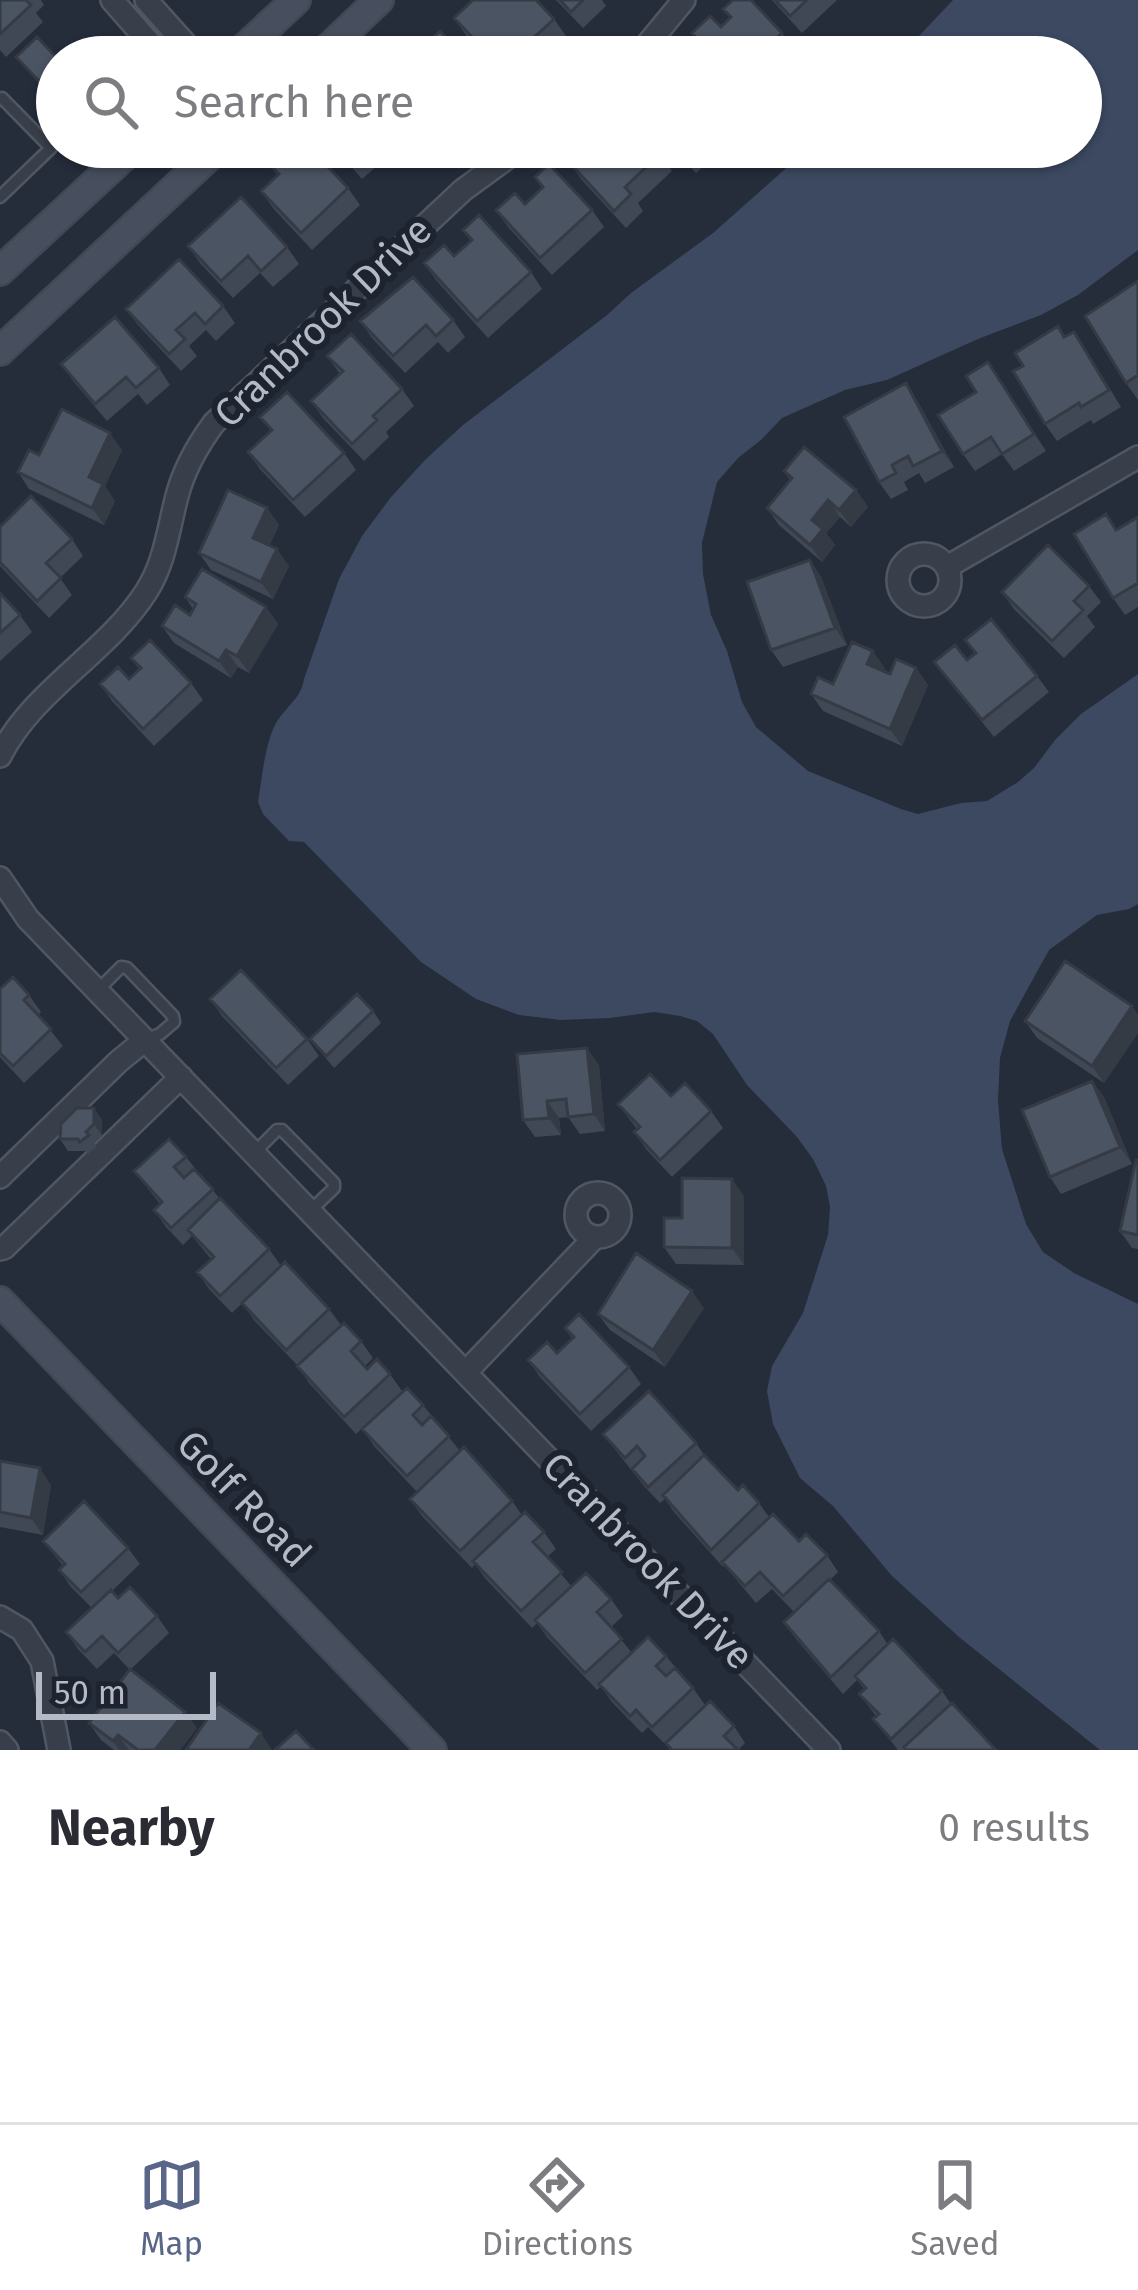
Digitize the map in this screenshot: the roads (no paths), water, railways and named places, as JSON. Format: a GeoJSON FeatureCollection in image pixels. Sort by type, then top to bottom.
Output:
{"type":"FeatureCollection","features":[{"type":"Feature","properties":{"kind":"main road"},"geometry":{"type":"LineString","coordinates":[[257,36],[296,0]]}},
{"type":"Feature","properties":{"kind":"main road"},"geometry":{"type":"LineString","coordinates":[[341,36],[379,0]]}},
{"type":"Feature","properties":{"kind":"main road"},"geometry":{"type":"LineString","coordinates":[[0,271],[111,168]]}},
{"type":"Feature","properties":{"kind":"main road"},"geometry":{"type":"LineString","coordinates":[[0,351],[196,168]]}},
{"type":"Feature","properties":{"kind":"main road","name":"Golf Road"},"geometry":{"type":"LineString","coordinates":[[0,1301],[432,1750]]}},
{"type":"Feature","properties":{"kind":"street"},"geometry":{"type":"LineString","coordinates":[[112,0],[144,36]]}},
{"type":"Feature","properties":{"kind":"street"},"geometry":{"type":"LineString","coordinates":[[146,0],[178,36]]}},
{"type":"Feature","properties":{"kind":"street"},"geometry":{"type":"LineString","coordinates":[[654,36],[684,0]]}},
{"type":"Feature","properties":{"kind":"street","name":"Cranbrook Drive"},"geometry":{"type":"LineString","coordinates":[[0,756],[21,722],[128,619],[150,587],[166,549],[183,476],[214,423],[463,190],[493,168]]}},
{"type":"Feature","properties":{"kind":"street"},"geometry":{"type":"LineString","coordinates":[[947,567],[1138,457]]}},
{"type":"Feature","properties":{"kind":"street","name":"Cranbrook Drive"},"geometry":{"type":"LineString","coordinates":[[0,878],[28,919],[830,1750]]}},
{"type":"Feature","properties":{"kind":"street"},"geometry":{"type":"LineString","coordinates":[[0,1177],[145,1040]]}},
{"type":"Feature","properties":{"kind":"street"},"geometry":{"type":"LineString","coordinates":[[0,1249],[181,1077]]}},
{"type":"Feature","properties":{"kind":"street"},"geometry":{"type":"LineString","coordinates":[[466,1372],[595,1237]]}},
{"type":"Feature","properties":{"kind":"street"},"geometry":{"type":"LineString","coordinates":[[0,1617],[22,1630],[42,1660],[59,1750]]}},
{"type":"Feature","properties":{"kind":"street"},"geometry":{"type":"LineString","coordinates":[[0,1742],[8,1750]]}},
{"type":"Feature","properties":{"kind":"lane"},"geometry":{"type":"LineString","coordinates":[[2,98],[36,133]]}},
{"type":"Feature","properties":{"kind":"lane"},"geometry":{"type":"LineString","coordinates":[[0,197],[36,162]]}},
{"type":"Feature","properties":{"kind":"lane"},"geometry":{"type":"LineString","coordinates":[[98,991],[121,967],[127,968],[173,1016],[175,1022],[145,1040]]}},
{"type":"Feature","properties":{"kind":"lane"},"geometry":{"type":"LineString","coordinates":[[254,1153],[282,1130],[334,1183],[310,1211]]}},
{"type":"Feature","properties":{"kind":"water"},"geometry":{"type":"Polygon","coordinates":[[[953,0],[1138,0],[1138,250],[1078,295],[1041,315],[782,418],[717,482],[702,543],[703,574],[711,615],[742,702],[756,727],[808,771],[918,814],[987,801],[1018,782],[1081,714],[1138,674],[1138,904],[1097,915],[1049,950],[1010,1021],[1000,1058],[998,1100],[1002,1149],[1026,1224],[1043,1252],[1138,1304],[1138,1750],[1100,1750],[959,1637],[892,1576],[833,1506],[800,1478],[773,1424],[767,1391],[772,1366],[803,1313],[828,1235],[826,1186],[797,1137],[747,1085],[713,1034],[697,1021],[654,1012],[561,1020],[519,1015],[476,999],[421,962],[304,842],[289,841],[258,802],[274,727],[302,686],[339,579],[362,536],[391,497],[463,425],[713,233],[786,168],[1102,168],[1102,36],[919,36],[953,0]]]}}]}
